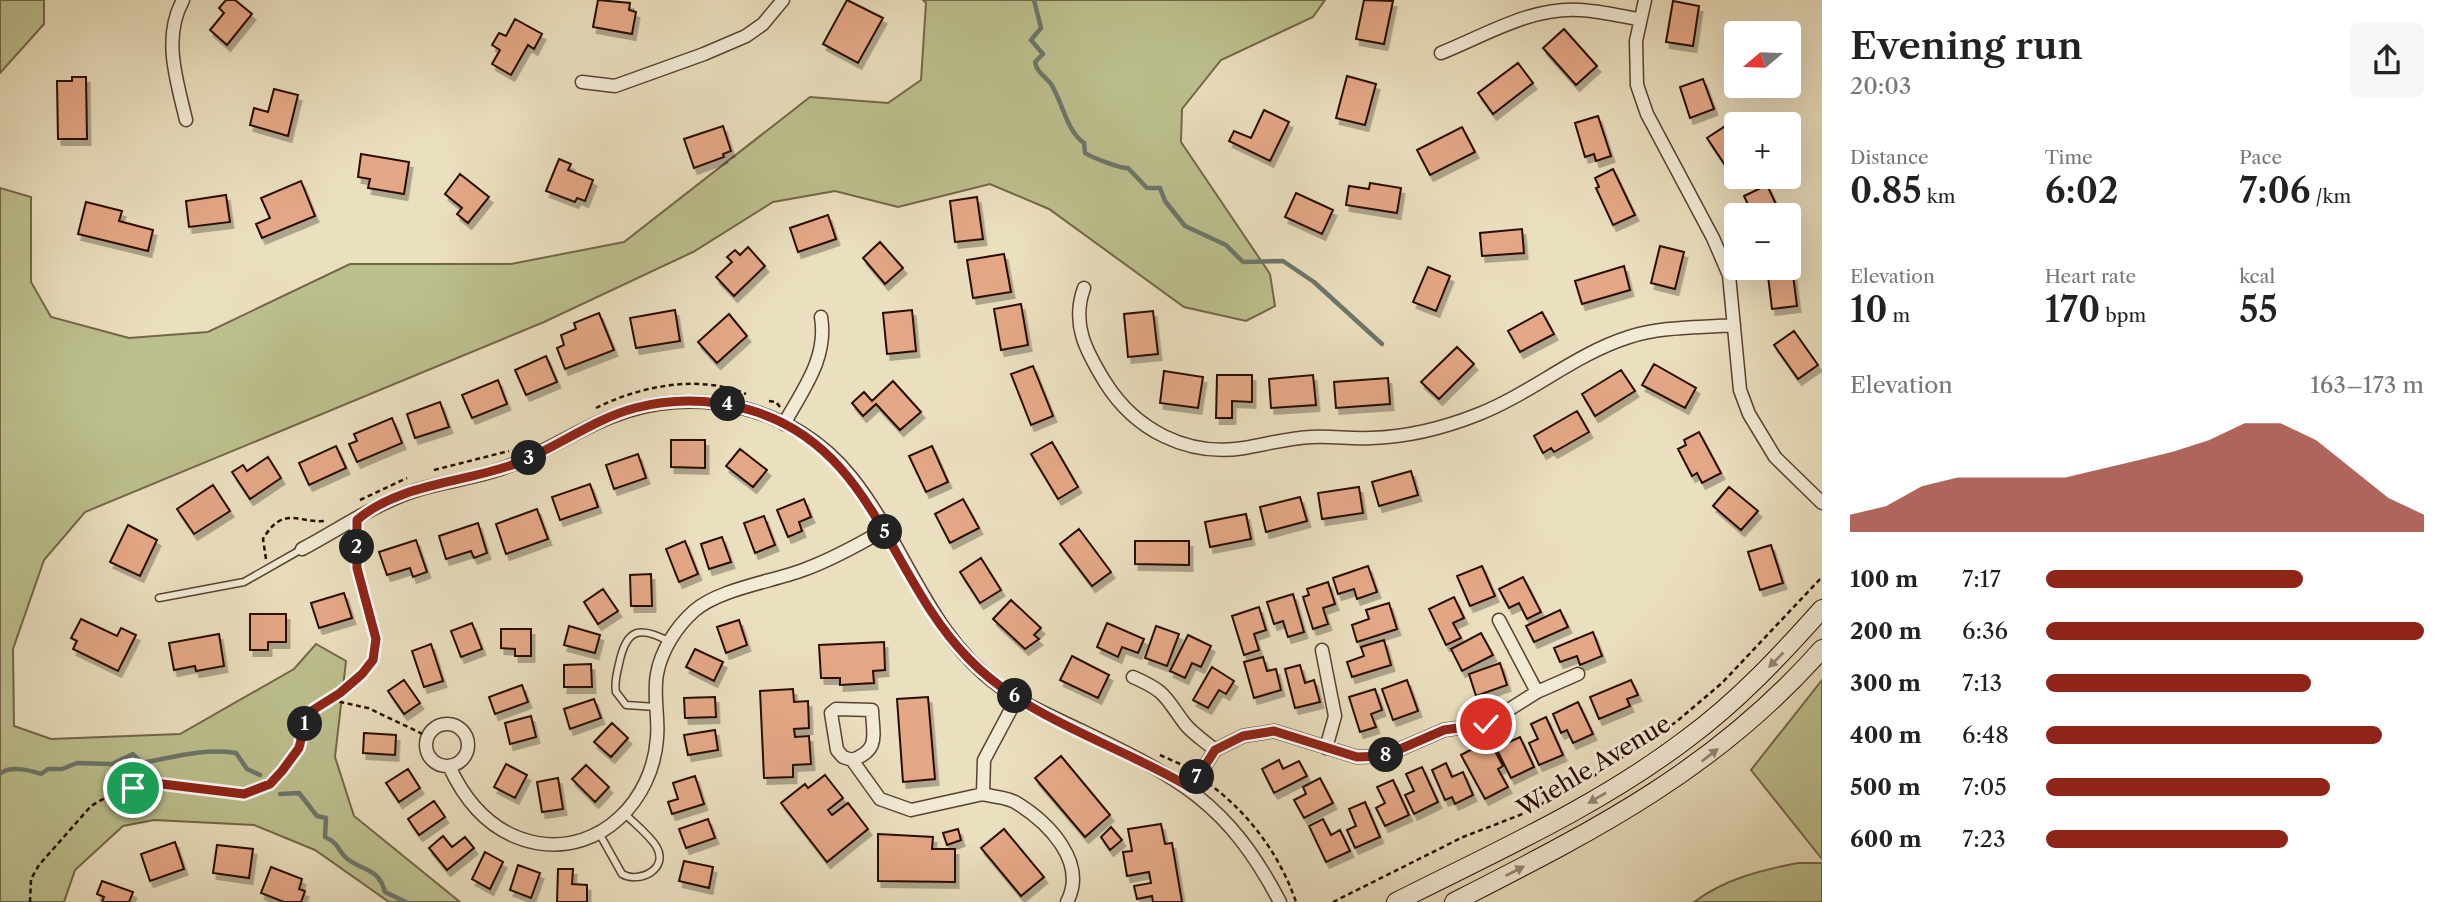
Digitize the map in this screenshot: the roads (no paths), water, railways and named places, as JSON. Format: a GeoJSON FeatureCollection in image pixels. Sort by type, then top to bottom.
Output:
{"type":"FeatureCollection","features":[{"type":"Feature","properties":{"kind":"main road","name":"Wiehle Avenue"},"geometry":{"type":"LineString","coordinates":[[1396,902],[1575,811],[1651,765],[1689,738],[1753,683],[1822,609]]}},
{"type":"Feature","properties":{"kind":"main road"},"geometry":{"type":"LineString","coordinates":[[1454,902],[1565,846],[1661,790],[1734,736],[1774,700],[1822,649]]}},
{"type":"Feature","properties":{"kind":"street"},"geometry":{"type":"LineString","coordinates":[[183,0],[174,24],[172,43],[186,120]]}},
{"type":"Feature","properties":{"kind":"street"},"geometry":{"type":"LineString","coordinates":[[582,82],[615,86],[704,54],[746,36],[763,24],[783,0]]}},
{"type":"Feature","properties":{"kind":"street"},"geometry":{"type":"LineString","coordinates":[[1645,0],[1639,19],[1636,64],[1642,103],[1729,275],[1741,390],[1749,414],[1774,457],[1822,503]]}},
{"type":"Feature","properties":{"kind":"street"},"geometry":{"type":"LineString","coordinates":[[1441,53],[1509,23],[1551,11],[1580,10],[1639,19]]}},
{"type":"Feature","properties":{"kind":"street"},"geometry":{"type":"LineString","coordinates":[[1084,288],[1078,319],[1080,335],[1124,408],[1139,422],[1167,438],[1200,448],[1221,450],[1285,439],[1371,438],[1435,429],[1513,398],[1586,355],[1632,336],[1663,329],[1734,325]]}},
{"type":"Feature","properties":{"kind":"street"},"geometry":{"type":"LineString","coordinates":[[784,424],[818,361],[823,339],[821,317]]}},
{"type":"Feature","properties":{"kind":"street"},"geometry":{"type":"LineString","coordinates":[[302,549],[394,498],[505,468],[538,455],[608,418],[657,403],[707,401],[734,405],[784,424],[834,457],[852,478],[947,633],[979,669],[1017,698],[1154,766],[1191,788],[1235,831],[1253,853],[1280,902]]}},
{"type":"Feature","properties":{"kind":"street"},"geometry":{"type":"LineString","coordinates":[[449,766],[464,759],[468,751],[466,735],[460,729],[444,725],[436,728],[429,737],[427,751],[431,759],[449,766],[465,796],[480,815],[508,834],[525,840],[553,844],[581,840],[600,833],[625,814],[646,785],[652,769],[657,738],[657,674],[670,642],[694,612],[707,603],[804,570],[884,530]]}},
{"type":"Feature","properties":{"kind":"street"},"geometry":{"type":"LineString","coordinates":[[1499,620],[1537,692]]}},
{"type":"Feature","properties":{"kind":"street"},"geometry":{"type":"LineString","coordinates":[[1322,650],[1335,716],[1326,748]]}},
{"type":"Feature","properties":{"kind":"street"},"geometry":{"type":"LineString","coordinates":[[1191,788],[1215,750],[1243,736],[1274,731],[1357,757],[1384,756],[1444,730],[1486,724],[1537,692],[1578,674]]}},
{"type":"Feature","properties":{"kind":"street"},"geometry":{"type":"LineString","coordinates":[[1133,677],[1158,688],[1169,698],[1186,726],[1215,750]]}},
{"type":"Feature","properties":{"kind":"street"},"geometry":{"type":"LineString","coordinates":[[983,794],[984,760],[1017,698]]}},
{"type":"Feature","properties":{"kind":"street"},"geometry":{"type":"LineString","coordinates":[[852,760],[867,754],[873,745],[872,710],[849,707],[831,713],[837,750],[843,757],[852,760],[880,799],[911,810],[983,794],[1012,801],[1061,843],[1075,878],[1067,902]]}},
{"type":"Feature","properties":{"kind":"lane"},"geometry":{"type":"LineString","coordinates":[[159,598],[244,582],[302,549]]}},
{"type":"Feature","properties":{"kind":"lane"},"geometry":{"type":"LineString","coordinates":[[656,707],[636,708],[621,700],[615,685],[617,672],[623,646],[630,635],[645,631],[670,642]]}},
{"type":"Feature","properties":{"kind":"lane"},"geometry":{"type":"LineString","coordinates":[[600,833],[622,874],[635,879],[650,874],[658,862],[657,847],[625,814]]}},
{"type":"Feature","properties":{"kind":"waterway"},"geometry":{"type":"LineString","coordinates":[[1034,0],[1041,28],[1031,40],[1043,54],[1035,62],[1036,66],[1055,91],[1069,124],[1084,143],[1085,153],[1113,165],[1128,168],[1147,188],[1160,188],[1165,201],[1185,226],[1226,245],[1243,262],[1283,261],[1314,282],[1382,344]]}},
{"type":"Feature","properties":{"kind":"waterway"},"geometry":{"type":"LineString","coordinates":[[0,774],[14,769],[41,774],[48,769],[62,769],[77,763],[112,764],[133,754],[142,763],[189,754],[224,752],[236,753],[247,769],[260,775]]}},
{"type":"Feature","properties":{"kind":"waterway"},"geometry":{"type":"LineString","coordinates":[[280,794],[299,793],[317,816],[326,818],[325,837],[349,860],[375,875],[385,892],[406,902]]}}]}
